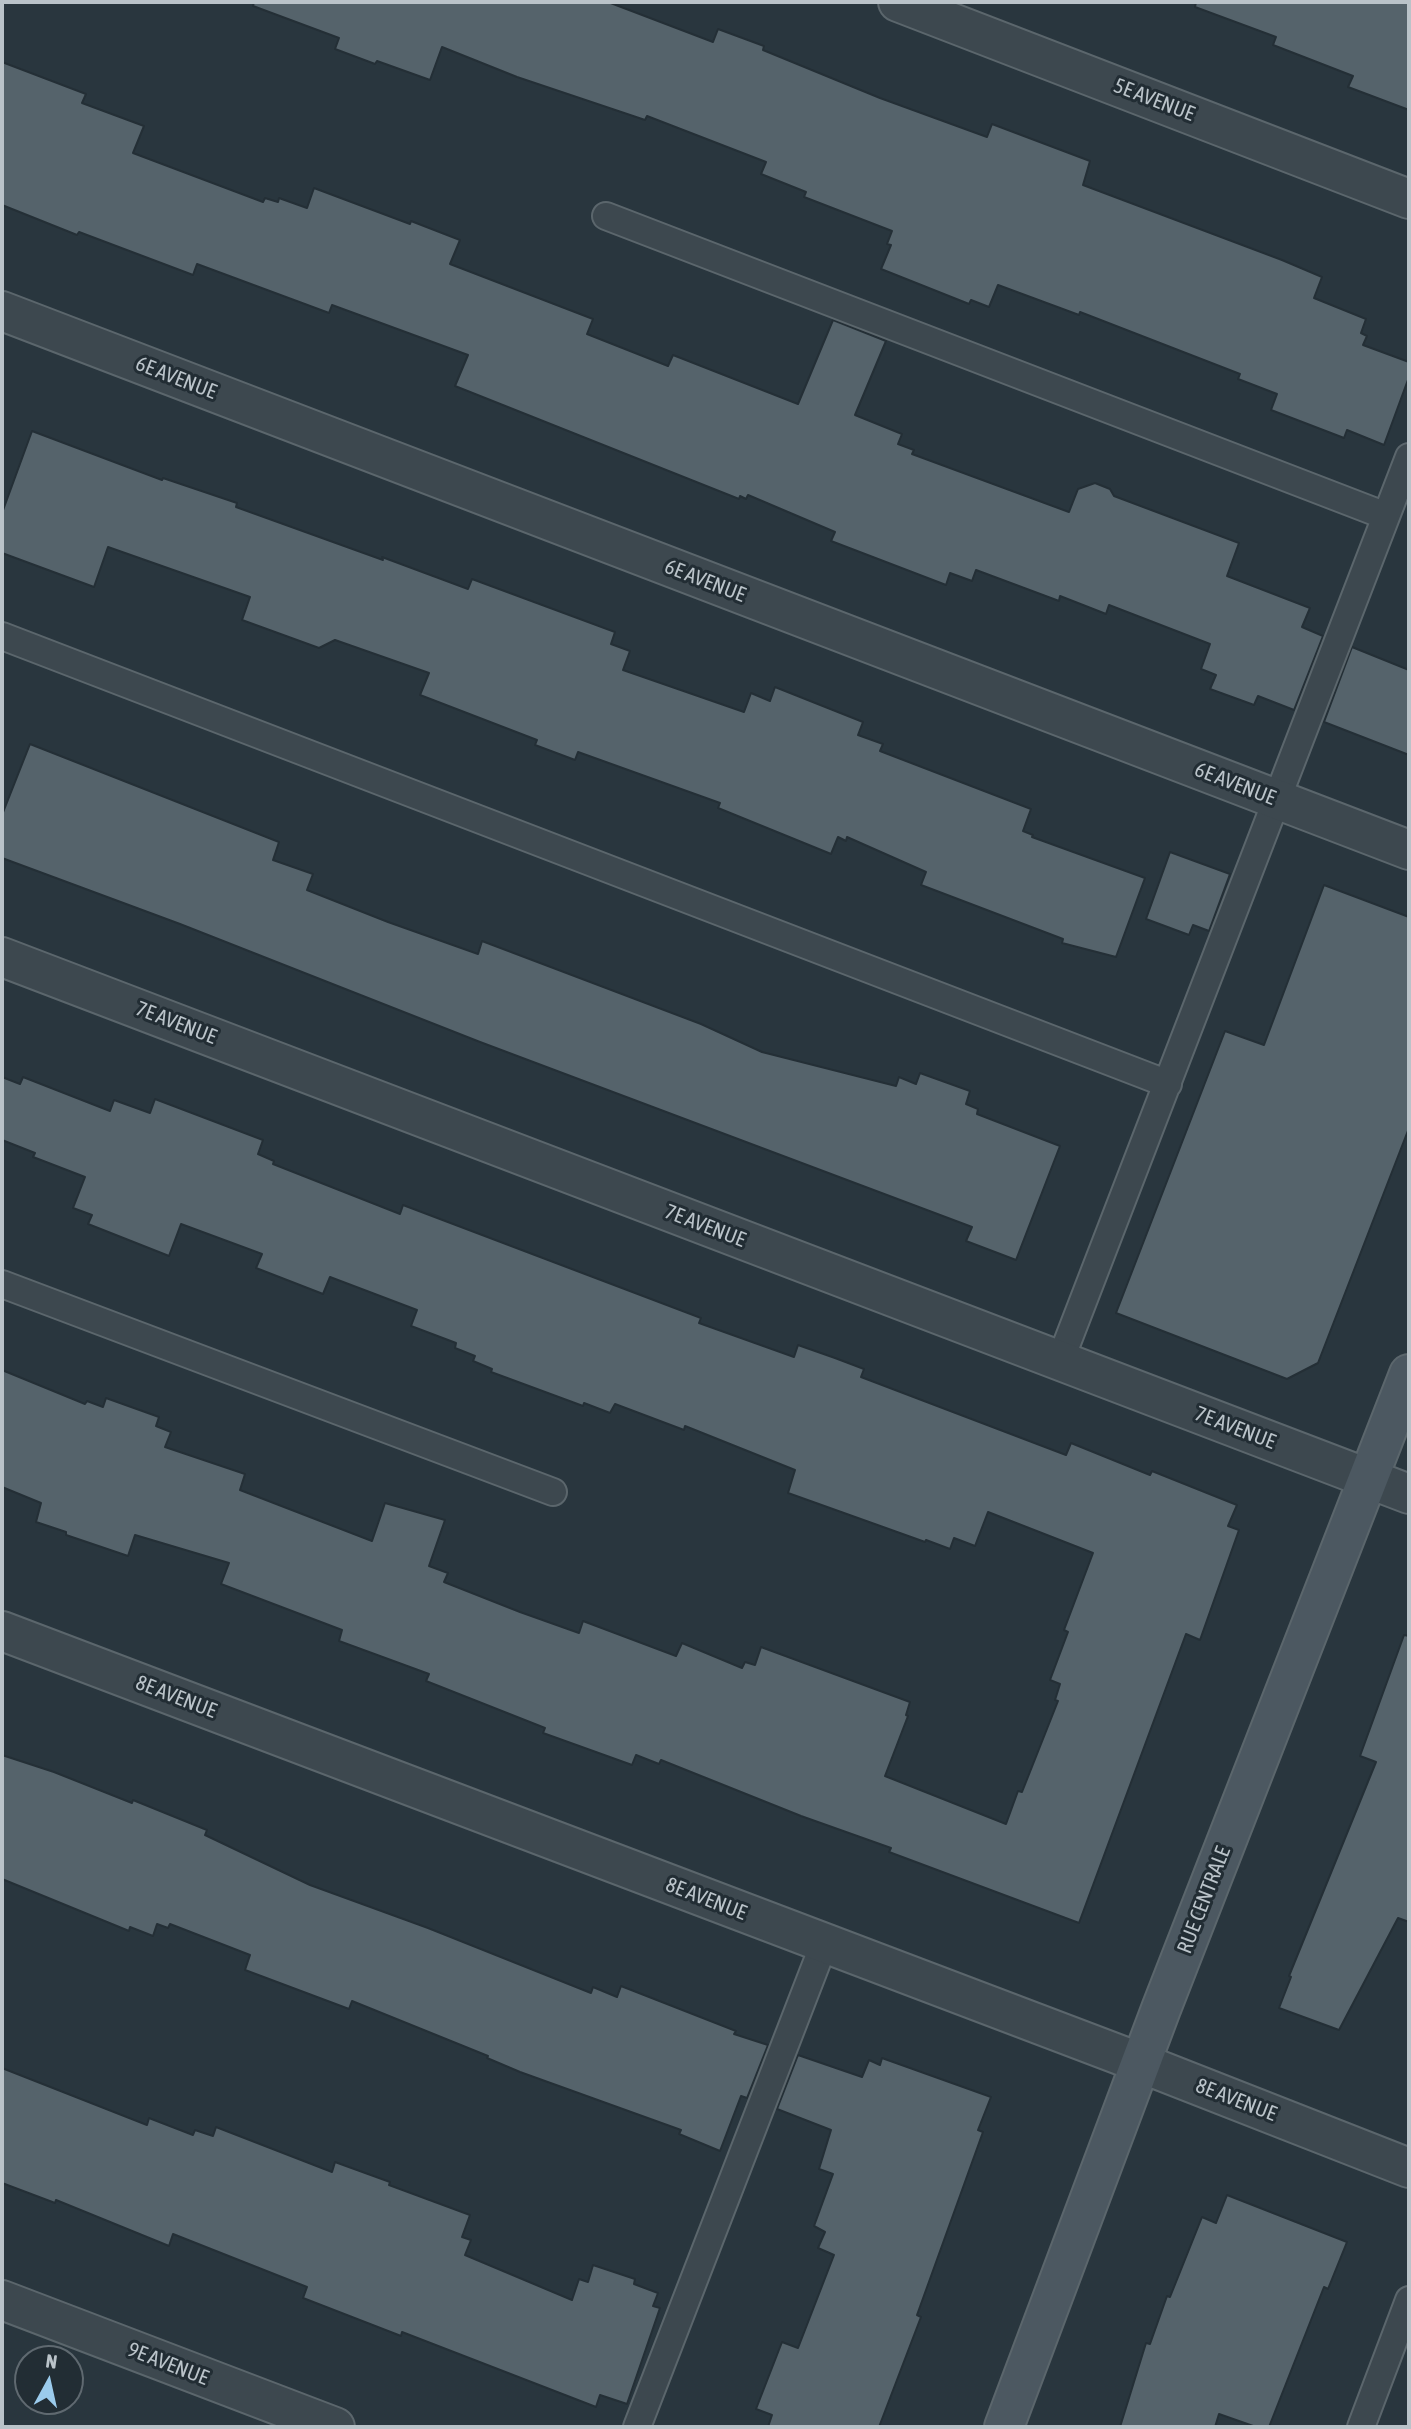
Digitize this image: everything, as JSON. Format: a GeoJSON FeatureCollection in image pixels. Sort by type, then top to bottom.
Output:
{"type":"FeatureCollection","features":[{"type":"Feature","properties":{"kind":"street","name":"5E AVENUE"},"geometry":{"type":"LineString","coordinates":[[898,2],[1409,199]]}},
{"type":"Feature","properties":{"kind":"street","name":"6E AVENUE"},"geometry":{"type":"LineString","coordinates":[[2,312],[1409,850]]}},
{"type":"Feature","properties":{"kind":"street","name":"7E AVENUE"},"geometry":{"type":"LineString","coordinates":[[2,957],[1409,1494]]}},
{"type":"Feature","properties":{"kind":"street","name":"RUE CENTRALE"},"geometry":{"type":"LineString","coordinates":[[1004,2427],[1141,2063],[1409,1374]]}},
{"type":"Feature","properties":{"kind":"street","name":"8E AVENUE"},"geometry":{"type":"LineString","coordinates":[[2,1631],[1141,2063],[1409,2168]]}},
{"type":"Feature","properties":{"kind":"street","name":"9E AVENUE"},"geometry":{"type":"LineString","coordinates":[[2,2300],[335,2427]]}},
{"type":"Feature","properties":{"kind":"lane"},"geometry":{"type":"LineString","coordinates":[[606,216],[1386,516]]}},
{"type":"Feature","properties":{"kind":"lane"},"geometry":{"type":"LineString","coordinates":[[1060,1361],[1409,457]]}},
{"type":"Feature","properties":{"kind":"lane"},"geometry":{"type":"LineString","coordinates":[[2,636],[1168,1084]]}},
{"type":"Feature","properties":{"kind":"lane"},"geometry":{"type":"LineString","coordinates":[[2,1284],[553,1493]]}},
{"type":"Feature","properties":{"kind":"lane"},"geometry":{"type":"LineString","coordinates":[[638,2427],[824,1944]]}},
{"type":"Feature","properties":{"kind":"lane"},"geometry":{"type":"LineString","coordinates":[[1361,2427],[1409,2300]]}},
{"type":"Feature","properties":{"kind":"building"},"geometry":{"type":"Polygon","coordinates":[[[254,2],[608,2],[713,42],[718,29],[764,46],[763,50],[880,98],[987,137],[992,124],[1090,161],[1083,185],[1322,277],[1314,298],[1366,319],[1361,333],[1367,336],[1363,345],[1409,362],[1409,377],[1384,445],[1347,430],[1344,438],[1271,410],[1277,394],[1238,379],[1240,374],[1080,312],[1079,315],[998,285],[989,307],[971,300],[969,304],[881,269],[891,245],[887,244],[892,231],[804,197],[806,192],[761,174],[766,162],[647,116],[645,120],[517,77],[442,47],[430,80],[377,61],[375,64],[335,49],[339,38],[253,6],[254,2]]]}},
{"type":"Feature","properties":{"kind":"building"},"geometry":{"type":"Polygon","coordinates":[[[1196,2],[1409,2],[1409,110],[1348,87],[1353,76],[1273,45],[1276,37],[1195,7],[1196,2]]]}},
{"type":"Feature","properties":{"kind":"building"},"geometry":{"type":"Polygon","coordinates":[[[2,62],[86,94],[82,103],[144,126],[133,153],[263,202],[265,198],[278,202],[279,198],[307,208],[314,188],[460,240],[450,264],[593,319],[587,334],[668,366],[673,355],[798,404],[833,320],[886,341],[855,415],[902,434],[898,444],[914,450],[912,454],[1069,512],[1078,489],[1095,483],[1110,489],[1114,496],[1239,543],[1227,576],[1310,608],[1302,627],[1323,636],[1294,710],[1258,696],[1254,705],[1210,689],[1216,675],[1201,669],[1210,644],[1109,605],[1106,614],[1060,596],[1059,601],[976,570],[972,581],[950,573],[946,585],[831,541],[835,532],[748,495],[746,499],[740,496],[739,499],[455,386],[468,355],[332,305],[329,313],[197,264],[193,275],[79,232],[77,235],[2,205],[2,62]]]}},
{"type":"Feature","properties":{"kind":"building"},"geometry":{"type":"Polygon","coordinates":[[[32,431],[162,480],[163,478],[237,503],[236,507],[383,560],[382,557],[468,589],[472,579],[615,632],[611,644],[630,651],[623,670],[744,712],[751,693],[770,701],[775,687],[863,722],[858,735],[883,744],[880,751],[1031,809],[1023,831],[1033,835],[1032,837],[1145,878],[1116,957],[1062,943],[1063,939],[921,885],[926,872],[847,837],[846,841],[838,837],[831,854],[718,808],[720,803],[578,752],[575,760],[535,745],[537,740],[420,695],[429,673],[335,640],[319,648],[242,620],[250,597],[108,547],[94,587],[2,553],[2,513],[32,431]]]}},
{"type":"Feature","properties":{"kind":"building"},"geometry":{"type":"Polygon","coordinates":[[[1352,647],[1409,670],[1409,755],[1324,722],[1352,647]]]}},
{"type":"Feature","properties":{"kind":"building"},"geometry":{"type":"Polygon","coordinates":[[[30,744],[279,842],[273,860],[313,874],[307,890],[388,922],[478,954],[482,941],[701,1024],[762,1052],[896,1086],[899,1077],[916,1084],[920,1073],[970,1091],[966,1104],[978,1109],[977,1114],[1060,1146],[1016,1260],[966,1241],[972,1227],[2,858],[2,815],[30,744]]]}},
{"type":"Feature","properties":{"kind":"building"},"geometry":{"type":"Polygon","coordinates":[[[1170,852],[1230,874],[1209,931],[1193,925],[1189,935],[1146,919],[1170,852]]]}},
{"type":"Feature","properties":{"kind":"building"},"geometry":{"type":"Polygon","coordinates":[[[1324,885],[1409,917],[1409,1128],[1318,1363],[1287,1379],[1116,1313],[1225,1031],[1264,1045],[1324,885]]]}},
{"type":"Feature","properties":{"kind":"building"},"geometry":{"type":"Polygon","coordinates":[[[2,1077],[20,1084],[23,1077],[110,1111],[114,1100],[150,1113],[155,1099],[263,1140],[258,1154],[274,1161],[273,1164],[400,1214],[403,1205],[701,1318],[699,1323],[794,1357],[798,1345],[864,1369],[861,1377],[1066,1455],[1071,1443],[1150,1475],[1152,1471],[1237,1505],[1228,1526],[1239,1530],[1200,1640],[1186,1634],[1079,1923],[889,1852],[891,1848],[801,1816],[661,1760],[659,1764],[636,1755],[632,1765],[543,1733],[545,1728],[426,1681],[429,1674],[339,1641],[342,1630],[221,1584],[229,1563],[135,1535],[128,1556],[36,1522],[41,1503],[2,1487],[2,1370],[85,1404],[87,1401],[103,1407],[106,1398],[159,1417],[156,1426],[171,1432],[165,1447],[245,1474],[240,1490],[372,1541],[385,1503],[445,1520],[429,1566],[448,1573],[444,1582],[520,1612],[579,1633],[583,1621],[676,1656],[682,1643],[742,1668],[745,1662],[755,1665],[761,1647],[910,1702],[906,1715],[908,1716],[885,1776],[1006,1824],[1018,1791],[1022,1792],[1058,1701],[1055,1700],[1060,1684],[1050,1680],[1068,1632],[1064,1630],[1093,1553],[988,1512],[975,1546],[954,1538],[950,1549],[926,1540],[925,1542],[788,1493],[795,1470],[685,1426],[684,1430],[615,1404],[610,1413],[584,1403],[583,1406],[491,1372],[492,1369],[473,1361],[475,1356],[455,1348],[456,1343],[411,1326],[417,1310],[330,1277],[323,1294],[256,1268],[262,1254],[181,1224],[169,1256],[88,1224],[92,1215],[73,1208],[85,1177],[33,1157],[35,1153],[2,1140],[2,1077]]]}},
{"type":"Feature","properties":{"kind":"building"},"geometry":{"type":"Polygon","coordinates":[[[1404,1635],[1409,1636],[1409,1922],[1398,1918],[1339,2030],[1279,2008],[1291,1977],[1289,1976],[1376,1762],[1360,1756],[1404,1635]]]}},
{"type":"Feature","properties":{"kind":"building"},"geometry":{"type":"Polygon","coordinates":[[[2,1755],[132,1803],[133,1800],[207,1830],[205,1835],[310,1885],[428,1928],[591,1993],[593,1987],[617,1997],[621,1986],[736,2031],[734,2034],[768,2045],[747,2098],[741,2096],[720,2151],[679,2134],[681,2130],[520,2072],[487,2058],[488,2056],[352,2001],[349,2009],[245,1970],[250,1955],[170,1924],[168,1928],[157,1924],[153,1936],[130,1927],[129,1931],[2,1879],[2,1755]]]}},
{"type":"Feature","properties":{"kind":"building"},"geometry":{"type":"Polygon","coordinates":[[[798,2055],[862,2077],[869,2060],[880,2065],[882,2058],[991,2097],[978,2130],[983,2132],[917,2315],[921,2317],[879,2427],[768,2427],[772,2415],[756,2409],[782,2342],[798,2348],[834,2255],[818,2248],[825,2232],[814,2226],[833,2174],[819,2169],[831,2130],[777,2109],[798,2055]]]}},
{"type":"Feature","properties":{"kind":"building"},"geometry":{"type":"Polygon","coordinates":[[[2,2068],[147,2125],[149,2118],[193,2135],[195,2130],[213,2136],[216,2127],[332,2172],[335,2162],[390,2182],[389,2185],[470,2215],[462,2237],[471,2240],[465,2255],[572,2300],[579,2279],[588,2282],[593,2265],[635,2279],[634,2284],[658,2293],[653,2306],[660,2308],[627,2404],[600,2395],[596,2407],[402,2332],[401,2336],[303,2298],[307,2287],[173,2234],[169,2246],[56,2200],[55,2203],[2,2183],[2,2068]]]}},
{"type":"Feature","properties":{"kind":"building"},"geometry":{"type":"Polygon","coordinates":[[[1227,2195],[1347,2242],[1328,2289],[1324,2287],[1269,2427],[1256,2427],[1219,2414],[1215,2427],[1120,2427],[1146,2343],[1150,2344],[1167,2296],[1170,2297],[1202,2217],[1216,2223],[1227,2195]]]}}]}
